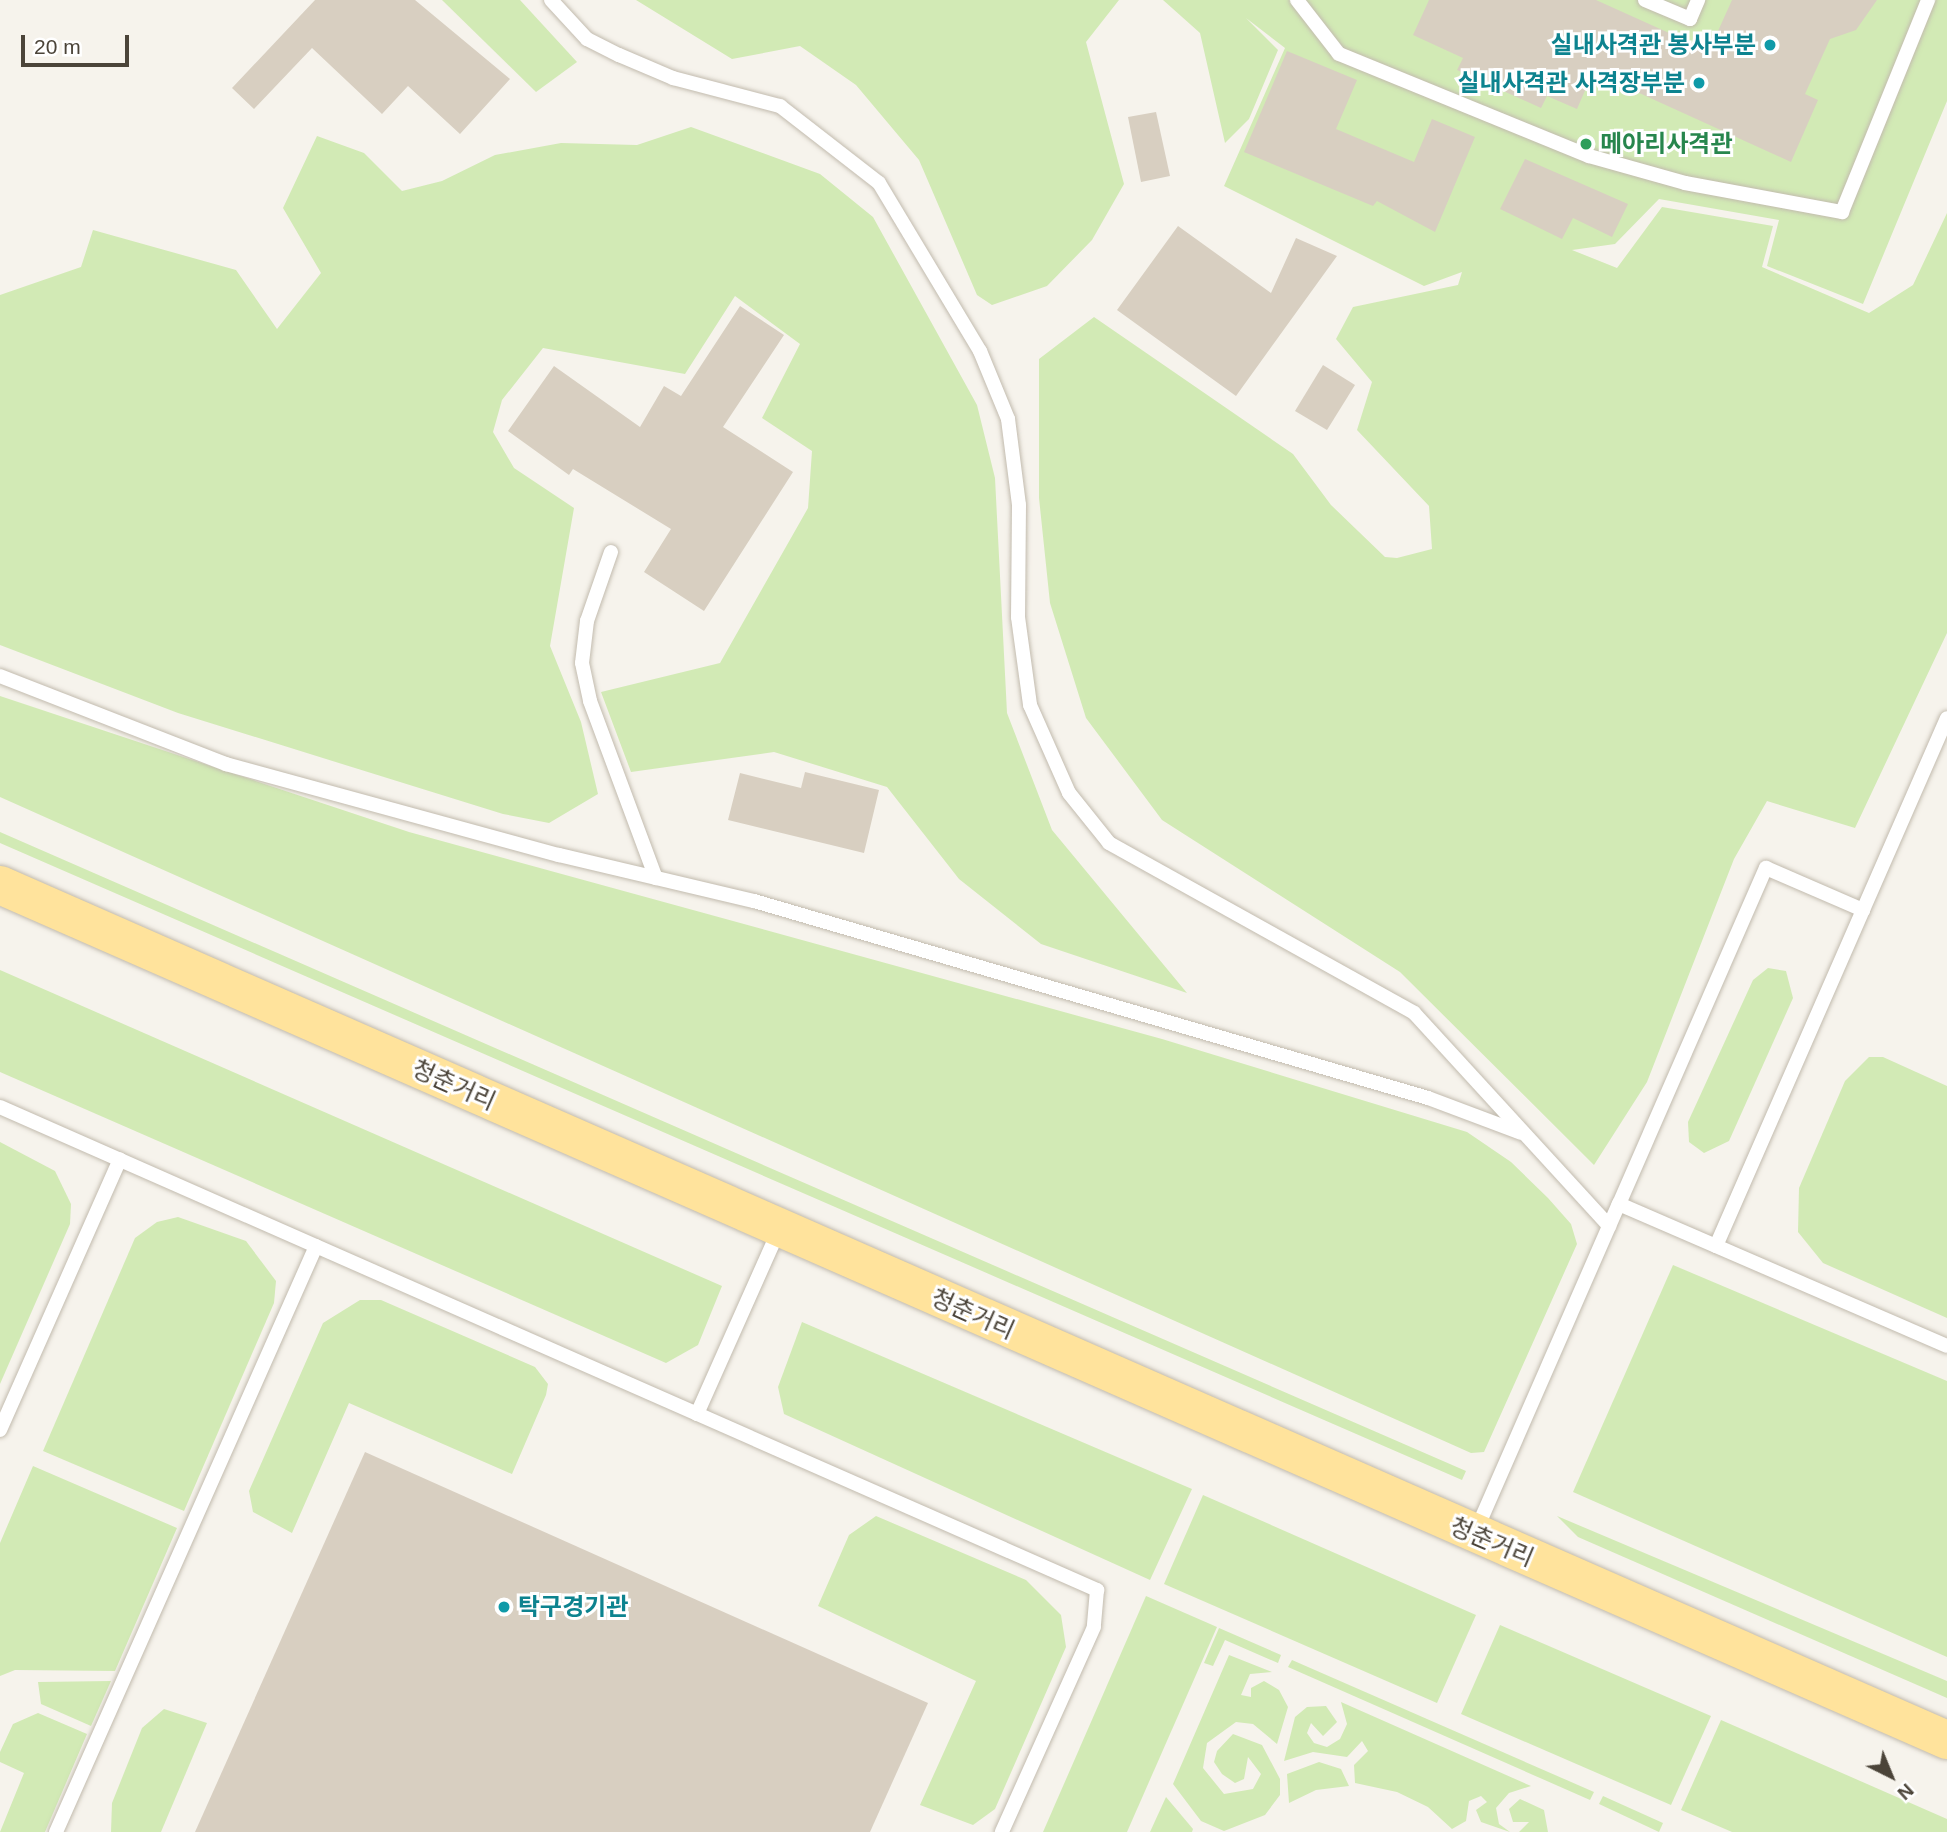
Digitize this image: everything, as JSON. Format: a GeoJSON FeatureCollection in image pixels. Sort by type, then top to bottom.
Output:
{"type":"FeatureCollection","features":[{"type":"Feature","properties":{"kind":"main road","name":"청춘거리"},"geometry":{"type":"LineString","coordinates":[[0,885],[1947,1740]]}},
{"type":"Feature","properties":{"kind":"lane"},"geometry":{"type":"LineString","coordinates":[[551,0],[587,39],[619,55],[673,78],[780,106],[878,183],[979,351],[1008,419],[1019,505],[1018,617],[1030,705],[1069,793],[1109,843],[1414,1013],[1609,1226]]}},
{"type":"Feature","properties":{"kind":"lane"},"geometry":{"type":"LineString","coordinates":[[1297,0],[1339,54],[1589,156],[1685,183],[1842,212],[1928,0]]}},
{"type":"Feature","properties":{"kind":"lane"},"geometry":{"type":"LineString","coordinates":[[1645,0],[1690,19],[1698,0]]}},
{"type":"Feature","properties":{"kind":"lane"},"geometry":{"type":"LineString","coordinates":[[611,552],[587,621],[582,663],[590,701],[656,878]]}},
{"type":"Feature","properties":{"kind":"lane"},"geometry":{"type":"LineString","coordinates":[[0,676],[226,764],[656,878],[1180,1024],[1427,1098],[1522,1133]]}},
{"type":"Feature","properties":{"kind":"lane"},"geometry":{"type":"LineString","coordinates":[[1716,1246],[1947,718]]}},
{"type":"Feature","properties":{"kind":"lane"},"geometry":{"type":"LineString","coordinates":[[1475,1534],[1766,868],[1863,910]]}},
{"type":"Feature","properties":{"kind":"lane"},"geometry":{"type":"LineString","coordinates":[[0,1107],[1097,1590],[1094,1627],[1002,1832]]}},
{"type":"Feature","properties":{"kind":"lane"},"geometry":{"type":"LineString","coordinates":[[0,1430],[120,1159]]}},
{"type":"Feature","properties":{"kind":"lane"},"geometry":{"type":"LineString","coordinates":[[1619,1204],[1947,1346]]}},
{"type":"Feature","properties":{"kind":"lane"},"geometry":{"type":"LineString","coordinates":[[697,1414],[779,1229]]}},
{"type":"Feature","properties":{"kind":"lane"},"geometry":{"type":"LineString","coordinates":[[56,1832],[316,1246]]}},
{"type":"Feature","properties":{"kind":"green space"},"geometry":{"type":"Polygon","coordinates":[[[442,0],[520,0],[577,62],[536,92],[442,0]]]}},
{"type":"Feature","properties":{"kind":"green space"},"geometry":{"type":"Polygon","coordinates":[[[636,0],[1119,0],[1086,42],[1124,184],[1092,240],[1047,286],[992,305],[977,295],[919,160],[856,85],[800,46],[732,59],[636,0]]]}},
{"type":"Feature","properties":{"kind":"green space"},"geometry":{"type":"Polygon","coordinates":[[[1163,0],[1947,0],[1947,101],[1863,304],[1767,266],[1779,220],[1659,199],[1615,244],[1572,250],[1617,268],[1662,207],[1773,226],[1762,267],[1869,313],[1913,285],[1947,213],[1947,633],[1855,828],[1767,801],[1734,859],[1647,1082],[1594,1165],[1400,972],[1162,820],[1086,718],[1050,603],[1039,498],[1039,359],[1094,317],[1293,454],[1331,505],[1385,557],[1397,558],[1432,549],[1429,506],[1357,430],[1372,382],[1336,339],[1353,307],[1458,285],[1462,272],[1424,286],[1224,186],[1285,48],[1246,18],[1278,50],[1249,119],[1225,143],[1200,33],[1163,0]]]}},
{"type":"Feature","properties":{"kind":"green space"},"geometry":{"type":"Polygon","coordinates":[[[691,127],[820,174],[873,217],[977,405],[995,478],[1007,713],[1052,830],[1187,993],[1041,944],[959,879],[887,787],[774,752],[631,772],[601,692],[720,663],[808,508],[812,451],[762,418],[800,344],[735,296],[685,374],[543,348],[502,400],[493,432],[514,468],[574,508],[550,646],[581,722],[598,794],[549,823],[503,814],[178,713],[0,645],[0,295],[81,267],[93,230],[236,270],[277,329],[321,273],[283,208],[317,136],[364,153],[402,191],[442,181],[495,155],[561,143],[637,145],[691,127]]]}},
{"type":"Feature","properties":{"kind":"green space"},"geometry":{"type":"Polygon","coordinates":[[[0,696],[409,832],[1162,1039],[1467,1132],[1511,1162],[1548,1198],[1571,1224],[1577,1244],[1484,1452],[1471,1453],[0,797],[0,696]]]}},
{"type":"Feature","properties":{"kind":"green space"},"geometry":{"type":"Polygon","coordinates":[[[0,832],[1466,1471],[1462,1480],[819,1200],[0,843],[0,832]]]}},
{"type":"Feature","properties":{"kind":"green space"},"geometry":{"type":"Polygon","coordinates":[[[1768,968],[1786,971],[1793,998],[1729,1141],[1704,1153],[1689,1142],[1688,1122],[1753,980],[1768,968]]]}},
{"type":"Feature","properties":{"kind":"green space"},"geometry":{"type":"Polygon","coordinates":[[[0,970],[722,1286],[698,1345],[666,1363],[0,1072],[0,970]]]}},
{"type":"Feature","properties":{"kind":"green space"},"geometry":{"type":"Polygon","coordinates":[[[1869,1057],[1883,1057],[1947,1086],[1947,1318],[1823,1263],[1798,1232],[1799,1188],[1845,1081],[1869,1057]]]}},
{"type":"Feature","properties":{"kind":"green space"},"geometry":{"type":"Polygon","coordinates":[[[0,1142],[55,1171],[71,1204],[70,1224],[0,1384],[0,1142]]]}},
{"type":"Feature","properties":{"kind":"green space"},"geometry":{"type":"Polygon","coordinates":[[[178,1217],[246,1241],[276,1281],[274,1303],[184,1511],[43,1451],[135,1238],[157,1222],[178,1217]]]}},
{"type":"Feature","properties":{"kind":"green space"},"geometry":{"type":"Polygon","coordinates":[[[1673,1265],[1947,1381],[1947,1657],[1573,1492],[1673,1265]]]}},
{"type":"Feature","properties":{"kind":"green space"},"geometry":{"type":"Polygon","coordinates":[[[360,1300],[381,1300],[535,1367],[548,1384],[546,1395],[512,1474],[349,1403],[292,1533],[253,1512],[249,1491],[323,1323],[360,1300]]]}},
{"type":"Feature","properties":{"kind":"green space"},"geometry":{"type":"Polygon","coordinates":[[[802,1322],[1192,1489],[1150,1580],[784,1414],[778,1387],[802,1322]]]}},
{"type":"Feature","properties":{"kind":"green space"},"geometry":{"type":"Polygon","coordinates":[[[33,1466],[177,1528],[115,1671],[15,1670],[0,1676],[0,1543],[33,1466]]]}},
{"type":"Feature","properties":{"kind":"green space"},"geometry":{"type":"Polygon","coordinates":[[[1203,1495],[1476,1615],[1437,1703],[1164,1584],[1203,1495]]]}},
{"type":"Feature","properties":{"kind":"green space"},"geometry":{"type":"Polygon","coordinates":[[[876,1516],[1026,1580],[1061,1615],[1066,1647],[995,1809],[973,1825],[920,1805],[976,1681],[818,1606],[849,1535],[876,1516]]]}},
{"type":"Feature","properties":{"kind":"green space"},"geometry":{"type":"Polygon","coordinates":[[[1557,1516],[1947,1681],[1947,1698],[1578,1537],[1557,1516]]]}},
{"type":"Feature","properties":{"kind":"green space"},"geometry":{"type":"Polygon","coordinates":[[[1146,1596],[1217,1627],[1127,1832],[1043,1832],[1146,1596]]]}},
{"type":"Feature","properties":{"kind":"green space"},"geometry":{"type":"Polygon","coordinates":[[[1500,1625],[1711,1716],[1671,1805],[1461,1714],[1500,1625]]]}},
{"type":"Feature","properties":{"kind":"green space"},"geometry":{"type":"Polygon","coordinates":[[[1219,1628],[1281,1655],[1278,1663],[1225,1640],[1213,1666],[1204,1663],[1219,1628]]]}},
{"type":"Feature","properties":{"kind":"green space"},"geometry":{"type":"Polygon","coordinates":[[[1229,1655],[1272,1672],[1250,1674],[1241,1695],[1251,1697],[1251,1688],[1264,1681],[1279,1690],[1288,1707],[1277,1744],[1253,1724],[1236,1722],[1207,1743],[1203,1768],[1224,1794],[1253,1789],[1261,1774],[1248,1757],[1244,1779],[1235,1783],[1222,1774],[1214,1762],[1217,1751],[1233,1734],[1262,1745],[1280,1779],[1280,1795],[1265,1815],[1224,1831],[1201,1821],[1173,1784],[1229,1655]]]}},
{"type":"Feature","properties":{"kind":"green space"},"geometry":{"type":"Polygon","coordinates":[[[1292,1660],[1594,1792],[1590,1800],[1288,1667],[1292,1660]]]}},
{"type":"Feature","properties":{"kind":"green space"},"geometry":{"type":"Polygon","coordinates":[[[111,1681],[91,1726],[41,1704],[38,1682],[111,1681]]]}},
{"type":"Feature","properties":{"kind":"green space"},"geometry":{"type":"Polygon","coordinates":[[[1341,1702],[1531,1786],[1509,1793],[1496,1808],[1499,1824],[1510,1832],[1481,1822],[1476,1810],[1487,1802],[1481,1796],[1469,1801],[1466,1821],[1452,1829],[1428,1807],[1397,1792],[1355,1783],[1354,1765],[1368,1751],[1362,1741],[1347,1757],[1313,1752],[1284,1761],[1295,1717],[1307,1707],[1326,1706],[1337,1722],[1323,1736],[1311,1723],[1307,1733],[1314,1743],[1327,1747],[1340,1739],[1347,1724],[1341,1702]]]}},
{"type":"Feature","properties":{"kind":"green space"},"geometry":{"type":"Polygon","coordinates":[[[164,1709],[207,1723],[161,1832],[111,1832],[112,1803],[142,1728],[164,1709]]]}},
{"type":"Feature","properties":{"kind":"green space"},"geometry":{"type":"Polygon","coordinates":[[[38,1713],[87,1734],[45,1832],[0,1832],[24,1773],[0,1762],[0,1752],[13,1724],[38,1713]]]}},
{"type":"Feature","properties":{"kind":"green space"},"geometry":{"type":"Polygon","coordinates":[[[1721,1720],[1947,1819],[1947,1832],[1732,1832],[1681,1810],[1721,1720]]]}},
{"type":"Feature","properties":{"kind":"green space"},"geometry":{"type":"Polygon","coordinates":[[[1319,1762],[1341,1769],[1349,1786],[1316,1790],[1289,1803],[1287,1774],[1319,1762]]]}},
{"type":"Feature","properties":{"kind":"green space"},"geometry":{"type":"Polygon","coordinates":[[[1603,1796],[1663,1823],[1659,1832],[1599,1804],[1603,1796]]]}},
{"type":"Feature","properties":{"kind":"green space"},"geometry":{"type":"Polygon","coordinates":[[[1166,1797],[1193,1829],[1192,1832],[1150,1832],[1166,1797]]]}},
{"type":"Feature","properties":{"kind":"green space"},"geometry":{"type":"Polygon","coordinates":[[[1520,1799],[1544,1810],[1548,1832],[1519,1832],[1529,1822],[1513,1822],[1509,1809],[1520,1799]]]}},
{"type":"Feature","properties":{"kind":"building"},"geometry":{"type":"Polygon","coordinates":[[[315,0],[415,0],[510,79],[460,134],[408,86],[382,114],[312,48],[254,109],[232,88],[315,0]]]}},
{"type":"Feature","properties":{"kind":"building"},"geometry":{"type":"Polygon","coordinates":[[[1429,0],[1596,0],[1709,51],[1732,0],[1877,0],[1856,30],[1830,39],[1805,94],[1818,100],[1791,162],[1593,72],[1577,109],[1547,96],[1541,108],[1457,70],[1463,58],[1413,35],[1429,0]]]}},
{"type":"Feature","properties":{"kind":"building"},"geometry":{"type":"Polygon","coordinates":[[[1287,51],[1357,80],[1336,129],[1414,162],[1432,119],[1475,137],[1435,232],[1377,201],[1373,206],[1244,152],[1287,51]]]}},
{"type":"Feature","properties":{"kind":"building"},"geometry":{"type":"Polygon","coordinates":[[[1156,112],[1170,176],[1141,182],[1128,117],[1156,112]]]}},
{"type":"Feature","properties":{"kind":"building"},"geometry":{"type":"Polygon","coordinates":[[[1525,159],[1628,204],[1612,237],[1573,218],[1562,239],[1500,209],[1525,159]]]}},
{"type":"Feature","properties":{"kind":"building"},"geometry":{"type":"Polygon","coordinates":[[[1178,226],[1271,293],[1296,238],[1337,256],[1236,396],[1117,310],[1178,226]]]}},
{"type":"Feature","properties":{"kind":"building"},"geometry":{"type":"Polygon","coordinates":[[[740,306],[784,335],[723,427],[793,472],[704,611],[644,572],[671,529],[573,469],[569,475],[508,431],[554,366],[640,427],[664,386],[681,396],[740,306]]]}},
{"type":"Feature","properties":{"kind":"building"},"geometry":{"type":"Polygon","coordinates":[[[1323,365],[1355,385],[1327,430],[1295,411],[1323,365]]]}},
{"type":"Feature","properties":{"kind":"building"},"geometry":{"type":"Polygon","coordinates":[[[805,772],[879,790],[864,853],[728,820],[740,773],[801,788],[805,772]]]}},
{"type":"Feature","properties":{"kind":"building","name":"탁구경기관"},"geometry":{"type":"Polygon","coordinates":[[[365,1452],[928,1703],[870,1832],[195,1832],[365,1452]]]}},
{"type":"Feature","properties":{"kind":"place","name":"실내사격관 봉사부분"},"geometry":{"type":"Point","coordinates":[1770,45]}},
{"type":"Feature","properties":{"kind":"place","name":"실내사격관 사격장부분"},"geometry":{"type":"Point","coordinates":[1699,83]}},
{"type":"Feature","properties":{"kind":"place","name":"메아리사격관"},"geometry":{"type":"Point","coordinates":[1586,144]}},
{"type":"Feature","properties":{"kind":"place","name":"탁구경기관"},"geometry":{"type":"Point","coordinates":[504,1607]}}]}
